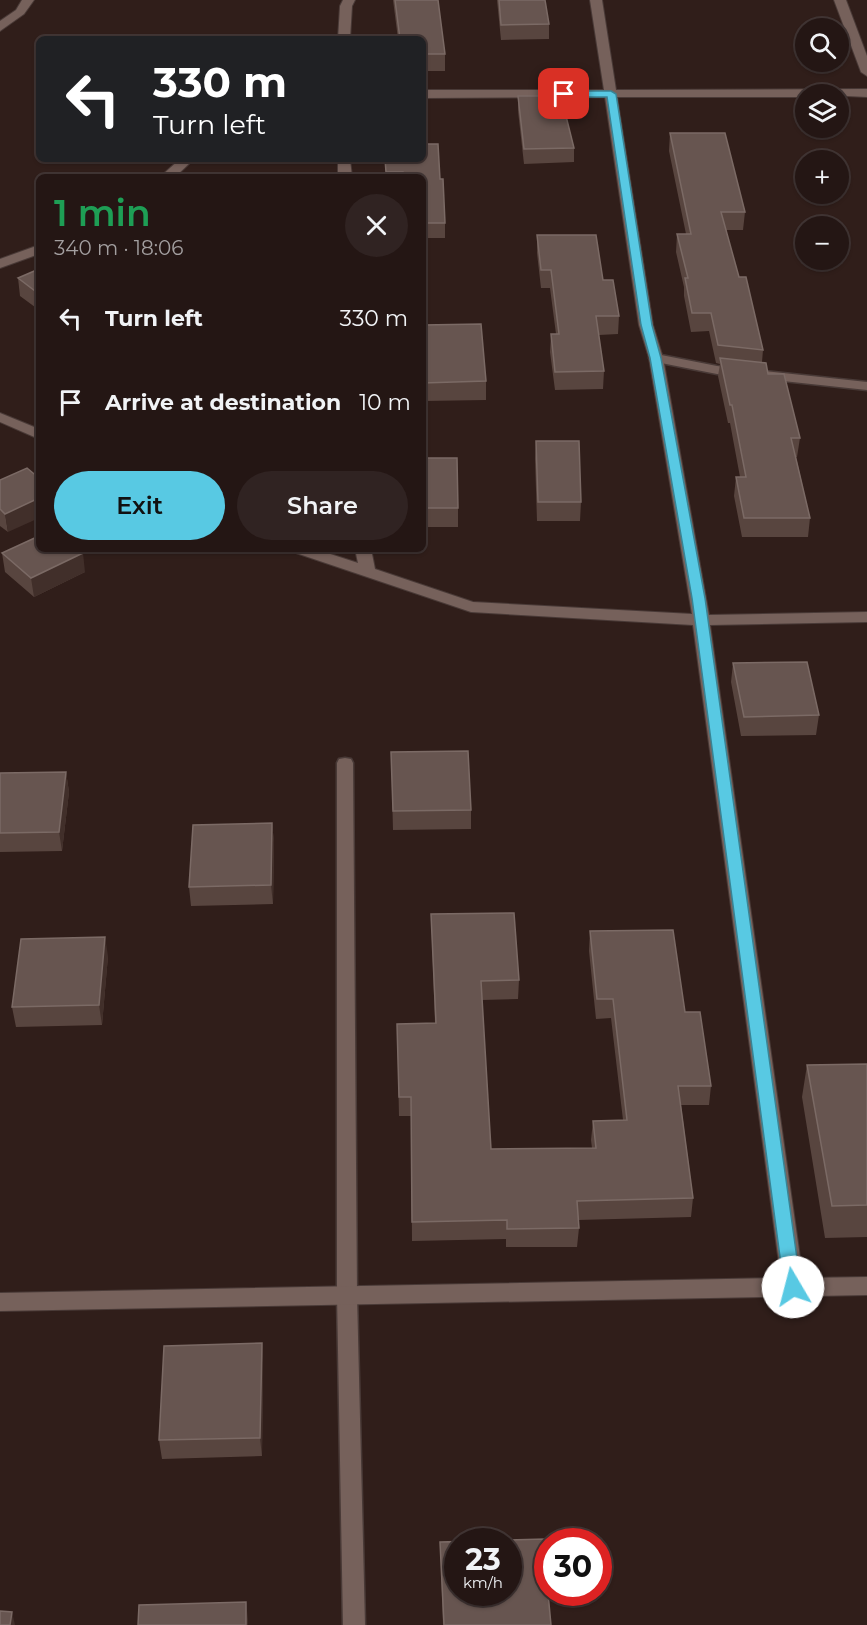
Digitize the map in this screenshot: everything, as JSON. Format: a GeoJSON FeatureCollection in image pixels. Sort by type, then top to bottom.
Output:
{"type":"FeatureCollection","features":[{"type":"Feature","properties":{"kind":"street"},"geometry":{"type":"LineString","coordinates":[[0,27],[20,12],[28,0]]}},
{"type":"Feature","properties":{"kind":"street"},"geometry":{"type":"LineString","coordinates":[[344,36],[346,6],[349,0]]}},
{"type":"Feature","properties":{"kind":"street"},"geometry":{"type":"LineString","coordinates":[[596,0],[646,325],[656,358],[701,620],[793,1287]]}},
{"type":"Feature","properties":{"kind":"street"},"geometry":{"type":"LineString","coordinates":[[840,0],[867,72]]}},
{"type":"Feature","properties":{"kind":"street"},"geometry":{"type":"LineString","coordinates":[[426,94],[867,93]]}},
{"type":"Feature","properties":{"kind":"street"},"geometry":{"type":"LineString","coordinates":[[170,174],[184,162]]}},
{"type":"Feature","properties":{"kind":"street"},"geometry":{"type":"LineString","coordinates":[[0,264],[36,250]]}},
{"type":"Feature","properties":{"kind":"street"},"geometry":{"type":"LineString","coordinates":[[0,417],[36,433]]}},
{"type":"Feature","properties":{"kind":"street"},"geometry":{"type":"LineString","coordinates":[[308,552],[471,607],[701,620],[867,617]]}},
{"type":"Feature","properties":{"kind":"street"},"geometry":{"type":"LineString","coordinates":[[364,552],[368,573]]}},
{"type":"Feature","properties":{"kind":"street"},"geometry":{"type":"LineString","coordinates":[[0,1302],[867,1286]]}},
{"type":"Feature","properties":{"kind":"lane"},"geometry":{"type":"LineString","coordinates":[[656,358],[717,370],[867,386]]}},
{"type":"Feature","properties":{"kind":"lane"},"geometry":{"type":"LineString","coordinates":[[345,763],[347,1295],[354,1625]]}},
{"type":"Feature","properties":{"kind":"building"},"geometry":{"type":"Polygon","coordinates":[[[395,0],[438,0],[445,54],[426,54],[426,36],[400,36],[395,0]]]}},
{"type":"Feature","properties":{"kind":"building"},"geometry":{"type":"Polygon","coordinates":[[[499,0],[545,0],[549,24],[501,25],[499,0]]]}},
{"type":"Feature","properties":{"kind":"building"},"geometry":{"type":"Polygon","coordinates":[[[518,96],[561,96],[574,148],[524,149],[518,96]]]}},
{"type":"Feature","properties":{"kind":"building"},"geometry":{"type":"Polygon","coordinates":[[[670,133],[725,133],[745,212],[721,212],[739,277],[746,277],[763,350],[718,345],[711,313],[692,313],[685,278],[688,278],[677,234],[691,234],[670,133]]]}},
{"type":"Feature","properties":{"kind":"building"},"geometry":{"type":"Polygon","coordinates":[[[426,144],[438,144],[440,179],[443,179],[445,223],[426,223],[426,174],[386,172],[385,162],[426,162],[426,144]]]}},
{"type":"Feature","properties":{"kind":"building"},"geometry":{"type":"Polygon","coordinates":[[[537,235],[596,235],[603,280],[613,280],[619,316],[596,316],[604,371],[555,372],[551,334],[559,334],[551,270],[541,270],[537,235]]]}},
{"type":"Feature","properties":{"kind":"building"},"geometry":{"type":"Polygon","coordinates":[[[36,270],[36,292],[18,278],[36,270]]]}},
{"type":"Feature","properties":{"kind":"building"},"geometry":{"type":"Polygon","coordinates":[[[481,324],[486,381],[426,383],[426,325],[481,324]]]}},
{"type":"Feature","properties":{"kind":"building"},"geometry":{"type":"Polygon","coordinates":[[[720,358],[766,363],[768,374],[784,374],[800,438],[791,438],[810,518],[744,518],[736,477],[746,477],[720,358]]]}},
{"type":"Feature","properties":{"kind":"building"},"geometry":{"type":"Polygon","coordinates":[[[536,441],[579,441],[581,502],[538,502],[536,441]]]}},
{"type":"Feature","properties":{"kind":"building"},"geometry":{"type":"Polygon","coordinates":[[[426,458],[457,458],[458,508],[426,508],[426,458]]]}},
{"type":"Feature","properties":{"kind":"building"},"geometry":{"type":"Polygon","coordinates":[[[27,468],[36,476],[36,499],[5,514],[0,509],[0,480],[27,468]]]}},
{"type":"Feature","properties":{"kind":"building"},"geometry":{"type":"Polygon","coordinates":[[[36,537],[36,552],[83,553],[31,578],[2,553],[36,537]]]}},
{"type":"Feature","properties":{"kind":"building"},"geometry":{"type":"Polygon","coordinates":[[[807,662],[819,715],[744,717],[733,663],[807,662]]]}},
{"type":"Feature","properties":{"kind":"building"},"geometry":{"type":"Polygon","coordinates":[[[468,751],[471,810],[393,811],[391,752],[468,751]]]}},
{"type":"Feature","properties":{"kind":"building"},"geometry":{"type":"Polygon","coordinates":[[[66,772],[59,832],[0,833],[0,773],[66,772]]]}},
{"type":"Feature","properties":{"kind":"building"},"geometry":{"type":"Polygon","coordinates":[[[272,823],[271,885],[189,887],[193,825],[272,823]]]}},
{"type":"Feature","properties":{"kind":"building"},"geometry":{"type":"Polygon","coordinates":[[[514,913],[519,980],[481,981],[491,1149],[596,1148],[593,1121],[627,1120],[613,999],[597,999],[590,931],[673,930],[685,1012],[700,1012],[711,1086],[678,1086],[693,1198],[577,1201],[579,1228],[507,1229],[507,1220],[412,1222],[411,1097],[399,1097],[397,1024],[436,1023],[431,914],[514,913]]]}},
{"type":"Feature","properties":{"kind":"building"},"geometry":{"type":"Polygon","coordinates":[[[105,937],[99,1005],[12,1007],[21,939],[105,937]]]}},
{"type":"Feature","properties":{"kind":"building"},"geometry":{"type":"Polygon","coordinates":[[[867,1064],[867,1205],[832,1206],[807,1065],[867,1064]]]}},
{"type":"Feature","properties":{"kind":"building"},"geometry":{"type":"Polygon","coordinates":[[[262,1343],[260,1438],[159,1440],[164,1346],[262,1343]]]}},
{"type":"Feature","properties":{"kind":"building"},"geometry":{"type":"Polygon","coordinates":[[[534,1539],[534,1606],[549,1606],[551,1625],[444,1625],[440,1542],[444,1542],[444,1606],[522,1606],[522,1540],[534,1539]]]}},
{"type":"Feature","properties":{"kind":"building"},"geometry":{"type":"Polygon","coordinates":[[[246,1602],[246,1625],[138,1625],[139,1605],[246,1602]]]}},
{"type":"Feature","properties":{"kind":"building"},"geometry":{"type":"Polygon","coordinates":[[[0,1611],[12,1612],[10,1625],[0,1625],[0,1611]]]}},
{"type":"Feature","properties":{"kind":"route"},"geometry":{"type":"LineString","coordinates":[[564,94],[611,94],[646,325],[656,358],[698,598],[793,1287]]}}]}
